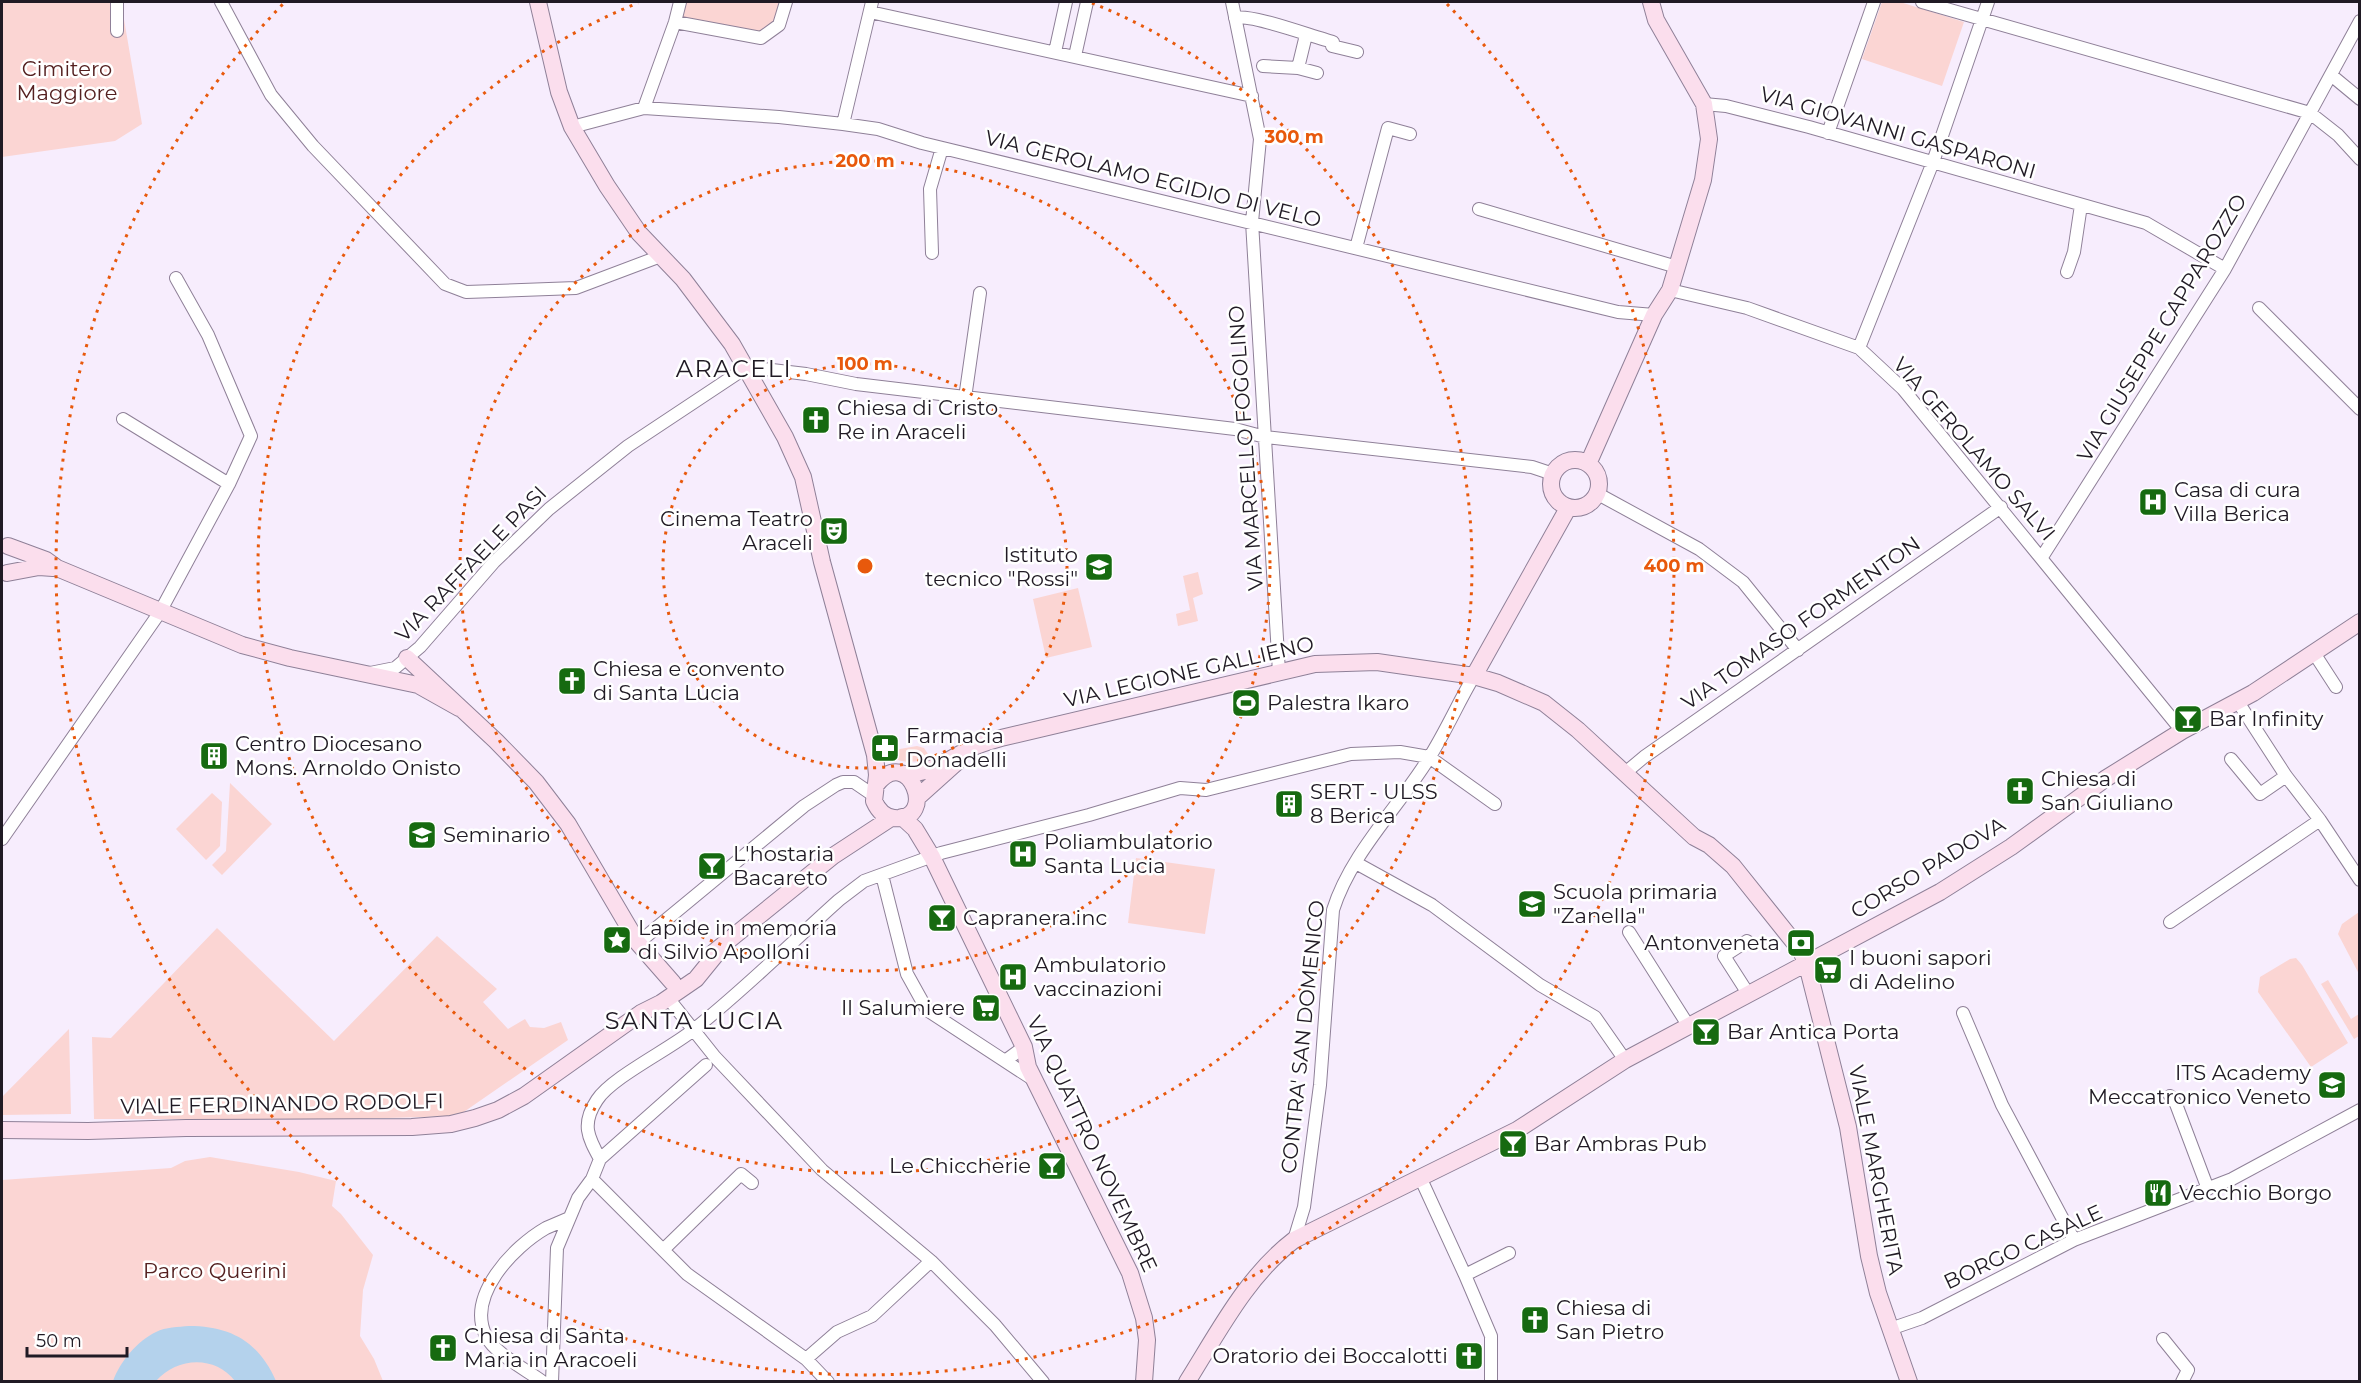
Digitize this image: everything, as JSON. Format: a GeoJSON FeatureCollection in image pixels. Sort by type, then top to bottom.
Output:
{"type":"FeatureCollection","features":[{"type":"Feature","properties":{"kind":"street"},"geometry":{"type":"LineString","coordinates":[[117,2],[117,31]]}},
{"type":"Feature","properties":{"kind":"street"},"geometry":{"type":"LineString","coordinates":[[220,2],[271,95],[313,146],[445,284],[465,292],[576,288],[661,256]]}},
{"type":"Feature","properties":{"kind":"street"},"geometry":{"type":"LineString","coordinates":[[538,2],[559,92],[572,127],[607,186],[639,233],[690,288],[747,367],[785,437],[803,477],[822,562],[875,755],[874,793],[877,808],[896,817]]}},
{"type":"Feature","properties":{"kind":"street"},"geometry":{"type":"LineString","coordinates":[[644,108],[680,2]]}},
{"type":"Feature","properties":{"kind":"street"},"geometry":{"type":"LineString","coordinates":[[675,22],[761,38],[779,25],[786,2]]}},
{"type":"Feature","properties":{"kind":"street"},"geometry":{"type":"LineString","coordinates":[[1055,52],[1066,2]]}},
{"type":"Feature","properties":{"kind":"street"},"geometry":{"type":"LineString","coordinates":[[1075,56],[1087,2]]}},
{"type":"Feature","properties":{"kind":"street","name":"VIA MARCELLO FOGOLINO"},"geometry":{"type":"LineString","coordinates":[[1232,2],[1260,139],[1252,222],[1279,672]]}},
{"type":"Feature","properties":{"kind":"street"},"geometry":{"type":"LineString","coordinates":[[1588,464],[1654,315],[1670,290],[1703,180],[1709,139],[1704,104],[1656,20],[1651,2]]}},
{"type":"Feature","properties":{"kind":"street"},"geometry":{"type":"LineString","coordinates":[[1828,133],[1874,2]]}},
{"type":"Feature","properties":{"kind":"street"},"geometry":{"type":"LineString","coordinates":[[1922,2],[1982,17],[2310,113],[2338,135],[2360,159]]}},
{"type":"Feature","properties":{"kind":"street"},"geometry":{"type":"LineString","coordinates":[[1858,348],[1933,162],[1988,2]]}},
{"type":"Feature","properties":{"kind":"street"},"geometry":{"type":"LineString","coordinates":[[843,124],[871,7],[1055,52],[1252,96]]}},
{"type":"Feature","properties":{"kind":"street"},"geometry":{"type":"LineString","coordinates":[[1235,18],[1240,16],[1270,23],[1333,42],[1332,46],[1357,52]]}},
{"type":"Feature","properties":{"kind":"street","name":"VIA GIUSEPPE CAPPAROZZO"},"geometry":{"type":"LineString","coordinates":[[2042,557],[2226,269],[2360,21]]}},
{"type":"Feature","properties":{"kind":"street"},"geometry":{"type":"LineString","coordinates":[[1298,68],[1306,34]]}},
{"type":"Feature","properties":{"kind":"street"},"geometry":{"type":"LineString","coordinates":[[1263,66],[1298,68],[1317,73]]}},
{"type":"Feature","properties":{"kind":"street"},"geometry":{"type":"LineString","coordinates":[[2331,75],[2360,99]]}},
{"type":"Feature","properties":{"kind":"street","name":"VIA GIOVANNI GASPARONI"},"geometry":{"type":"LineString","coordinates":[[1704,104],[1726,106],[1828,133],[2146,223],[2226,269]]}},
{"type":"Feature","properties":{"kind":"street","name":"VIA GEROLAMO EGIDIO DI VELO"},"geometry":{"type":"LineString","coordinates":[[572,127],[644,108],[779,117],[878,129],[942,148],[1618,312],[1654,315]]}},
{"type":"Feature","properties":{"kind":"street"},"geometry":{"type":"LineString","coordinates":[[1356,248],[1388,128],[1410,134]]}},
{"type":"Feature","properties":{"kind":"street"},"geometry":{"type":"LineString","coordinates":[[932,254],[930,189],[942,148]]}},
{"type":"Feature","properties":{"kind":"street"},"geometry":{"type":"LineString","coordinates":[[2067,272],[2074,252],[2080,205]]}},
{"type":"Feature","properties":{"kind":"street"},"geometry":{"type":"LineString","coordinates":[[1479,209],[1677,267]]}},
{"type":"Feature","properties":{"kind":"street"},"geometry":{"type":"LineString","coordinates":[[2,839],[160,612],[229,484],[251,436],[208,335],[176,278]]}},
{"type":"Feature","properties":{"kind":"street","name":"VIA GEROLAMO SALVI"},"geometry":{"type":"LineString","coordinates":[[1670,290],[1747,308],[1858,348],[1903,389],[2182,730]]}},
{"type":"Feature","properties":{"kind":"street"},"geometry":{"type":"LineString","coordinates":[[965,398],[980,293]]}},
{"type":"Feature","properties":{"kind":"street"},"geometry":{"type":"LineString","coordinates":[[2259,308],[2360,409]]}},
{"type":"Feature","properties":{"kind":"street"},"geometry":{"type":"LineString","coordinates":[[747,367],[965,398],[1235,429],[1265,437],[1532,467],[1553,474]]}},
{"type":"Feature","properties":{"kind":"street","name":"VIA RAFFAELE PASI"},"geometry":{"type":"LineString","coordinates":[[363,674],[395,668],[404,661],[420,647],[494,562],[549,509],[628,446],[747,367]]}},
{"type":"Feature","properties":{"kind":"street"},"geometry":{"type":"LineString","coordinates":[[123,419],[229,484]]}},
{"type":"Feature","properties":{"kind":"street"},"geometry":{"type":"LineString","coordinates":[[1573,460],[1588,464],[1597,474],[1598,494],[1589,505],[1582,508],[1568,508],[1552,492],[1553,474],[1565,462],[1573,460]]}},
{"type":"Feature","properties":{"kind":"street"},"geometry":{"type":"LineString","coordinates":[[1598,494],[1699,549],[1743,582],[1798,650]]}},
{"type":"Feature","properties":{"kind":"street","name":"VIA TOMASO FORMENTON"},"geometry":{"type":"LineString","coordinates":[[1624,773],[2001,507]]}},
{"type":"Feature","properties":{"kind":"street"},"geometry":{"type":"LineString","coordinates":[[1474,676],[1568,508]]}},
{"type":"Feature","properties":{"kind":"street"},"geometry":{"type":"LineString","coordinates":[[5,544],[242,645],[418,685],[459,708]]}},
{"type":"Feature","properties":{"kind":"street"},"geometry":{"type":"LineString","coordinates":[[4,575],[12,559],[5,544]]}},
{"type":"Feature","properties":{"kind":"street"},"geometry":{"type":"LineString","coordinates":[[4,575],[39,567],[57,568]]}},
{"type":"Feature","properties":{"kind":"street","name":"CORSO PADOVA"},"geometry":{"type":"LineString","coordinates":[[1187,1382],[1257,1275],[1274,1255],[1294,1240],[1517,1130],[1625,1060],[1688,1025],[1807,965],[1940,892],[2011,847],[2105,779],[2182,730],[2238,702],[2360,622]]}},
{"type":"Feature","properties":{"kind":"street"},"geometry":{"type":"LineString","coordinates":[[2314,653],[2336,687]]}},
{"type":"Feature","properties":{"kind":"street"},"geometry":{"type":"LineString","coordinates":[[404,661],[496,741],[536,782],[568,824],[638,943],[715,1057],[822,1170],[931,1261],[995,1325],[1043,1382]]}},
{"type":"Feature","properties":{"kind":"street","name":"VIA RAFFAELE PASI"},"geometry":{"type":"LineString","coordinates":[[403,681],[404,661]]}},
{"type":"Feature","properties":{"kind":"street","name":"VIA LEGIONE GALLIENO"},"geometry":{"type":"LineString","coordinates":[[899,774],[922,772],[970,749],[1001,738],[1314,664],[1377,662],[1474,676],[1498,683],[1544,704],[1578,730],[1694,837],[1709,845],[1733,866],[1801,951],[1807,965]]}},
{"type":"Feature","properties":{"kind":"street","name":"CONTRA' SAN DOMENICO"},"geometry":{"type":"LineString","coordinates":[[1294,1240],[1304,1207],[1320,1085],[1334,910],[1340,890],[1429,757],[1474,676]]}},
{"type":"Feature","properties":{"kind":"street"},"geometry":{"type":"LineString","coordinates":[[2238,702],[2286,776],[2320,820],[2360,880]]}},
{"type":"Feature","properties":{"kind":"street","name":"VIA LEGIONE GALLIENO"},"geometry":{"type":"LineString","coordinates":[[917,801],[970,749]]}},
{"type":"Feature","properties":{"kind":"street"},"geometry":{"type":"LineString","coordinates":[[600,1159],[588,1137],[587,1126],[590,1113],[602,1092],[694,1029],[839,900],[864,881],[932,857],[1180,788],[1206,790],[1351,754],[1400,752],[1429,757],[1495,804]]}},
{"type":"Feature","properties":{"kind":"street"},"geometry":{"type":"LineString","coordinates":[[833,855],[896,817],[910,813],[917,801],[916,787],[911,779],[899,774],[875,755]]}},
{"type":"Feature","properties":{"kind":"street"},"geometry":{"type":"LineString","coordinates":[[2231,759],[2260,794],[2286,776]]}},
{"type":"Feature","properties":{"kind":"street"},"geometry":{"type":"LineString","coordinates":[[833,855],[860,825],[884,777],[899,774]]}},
{"type":"Feature","properties":{"kind":"street"},"geometry":{"type":"LineString","coordinates":[[638,943],[804,806],[830,789],[843,782],[849,782],[874,793]]}},
{"type":"Feature","properties":{"kind":"street","name":"VIA QUATTRO NOVEMBRE"},"geometry":{"type":"LineString","coordinates":[[917,801],[923,839]]}},
{"type":"Feature","properties":{"kind":"street","name":"VIA QUATTRO NOVEMBRE"},"geometry":{"type":"LineString","coordinates":[[896,817],[909,823],[923,839],[1024,1047],[1028,1068],[1130,1273],[1144,1318],[1147,1340],[1144,1380]]}},
{"type":"Feature","properties":{"kind":"street"},"geometry":{"type":"LineString","coordinates":[[2170,922],[2320,820]]}},
{"type":"Feature","properties":{"kind":"street","name":"VIALE FERDINANDO RODOLFI"},"geometry":{"type":"LineString","coordinates":[[2,1130],[412,1127],[451,1124],[498,1110],[524,1096],[671,991],[833,855]]}},
{"type":"Feature","properties":{"kind":"street"},"geometry":{"type":"LineString","coordinates":[[1356,863],[1432,905],[1540,985],[1595,1017],[1625,1060]]}},
{"type":"Feature","properties":{"kind":"street"},"geometry":{"type":"LineString","coordinates":[[882,875],[907,974],[927,1010],[1034,1080]]}},
{"type":"Feature","properties":{"kind":"street"},"geometry":{"type":"LineString","coordinates":[[1629,932],[1688,1025]]}},
{"type":"Feature","properties":{"kind":"street"},"geometry":{"type":"LineString","coordinates":[[1747,941],[1725,956],[1749,995]]}},
{"type":"Feature","properties":{"kind":"street","name":"VIALE MARGHERITA"},"geometry":{"type":"LineString","coordinates":[[1807,965],[1848,1127],[1869,1256],[1890,1329],[1909,1382]]}},
{"type":"Feature","properties":{"kind":"street"},"geometry":{"type":"LineString","coordinates":[[1963,1013],[2002,1105],[2074,1240]]}},
{"type":"Feature","properties":{"kind":"street"},"geometry":{"type":"LineString","coordinates":[[1005,1061],[1024,1047]]}},
{"type":"Feature","properties":{"kind":"street"},"geometry":{"type":"LineString","coordinates":[[552,1382],[557,1248],[567,1219],[578,1198],[592,1179],[600,1159],[706,1065]]}},
{"type":"Feature","properties":{"kind":"street"},"geometry":{"type":"LineString","coordinates":[[2170,1096],[2176,1104],[2208,1189]]}},
{"type":"Feature","properties":{"kind":"street","name":"BORGO CASALE"},"geometry":{"type":"LineString","coordinates":[[1890,1329],[1922,1318],[2074,1240],[2232,1179],[2360,1110]]}},
{"type":"Feature","properties":{"kind":"street"},"geometry":{"type":"LineString","coordinates":[[663,1250],[741,1174],[752,1183]]}},
{"type":"Feature","properties":{"kind":"street"},"geometry":{"type":"LineString","coordinates":[[1420,1177],[1491,1336],[1491,1382]]}},
{"type":"Feature","properties":{"kind":"street"},"geometry":{"type":"LineString","coordinates":[[592,1179],[687,1274],[806,1359],[828,1382]]}},
{"type":"Feature","properties":{"kind":"street"},"geometry":{"type":"LineString","coordinates":[[543,1382],[505,1356],[486,1337],[479,1315],[483,1296],[492,1280],[514,1254],[545,1229],[567,1219]]}},
{"type":"Feature","properties":{"kind":"street"},"geometry":{"type":"LineString","coordinates":[[1465,1275],[1509,1253]]}},
{"type":"Feature","properties":{"kind":"street"},"geometry":{"type":"LineString","coordinates":[[806,1359],[837,1332],[872,1316],[931,1261]]}},
{"type":"Feature","properties":{"kind":"street"},"geometry":{"type":"LineString","coordinates":[[2163,1339],[2188,1370],[2182,1382]]}},
{"type":"Feature","properties":{"kind":"green space","name":"Cimitero Maggiore"},"geometry":{"type":"Polygon","coordinates":[[[2,2],[121,2],[142,124],[115,141],[2,157],[2,2]]]}},
{"type":"Feature","properties":{"kind":"green space"},"geometry":{"type":"Polygon","coordinates":[[[680,2],[786,2],[779,25],[761,38],[675,22],[680,2]]]}},
{"type":"Feature","properties":{"kind":"green space"},"geometry":{"type":"Polygon","coordinates":[[[1882,2],[1900,2],[1964,22],[1942,86],[1862,59],[1882,2]]]}},
{"type":"Feature","properties":{"kind":"green space"},"geometry":{"type":"Polygon","coordinates":[[[1198,572],[1203,594],[1193,598],[1198,621],[1178,626],[1176,614],[1190,610],[1183,576],[1198,572]]]}},
{"type":"Feature","properties":{"kind":"green space"},"geometry":{"type":"Polygon","coordinates":[[[1078,588],[1092,647],[1046,658],[1033,599],[1078,588]]]}},
{"type":"Feature","properties":{"kind":"green space"},"geometry":{"type":"Polygon","coordinates":[[[917,746],[924,748],[930,757],[908,762],[897,760],[888,753],[894,750],[917,746]]]}},
{"type":"Feature","properties":{"kind":"green space"},"geometry":{"type":"Polygon","coordinates":[[[230,783],[272,824],[222,875],[212,865],[226,851],[230,783]]]}},
{"type":"Feature","properties":{"kind":"green space"},"geometry":{"type":"Polygon","coordinates":[[[212,793],[222,802],[220,846],[206,860],[176,829],[212,793]]]}},
{"type":"Feature","properties":{"kind":"green space"},"geometry":{"type":"Polygon","coordinates":[[[1136,858],[1215,869],[1205,934],[1128,923],[1136,858]]]}},
{"type":"Feature","properties":{"kind":"green space"},"geometry":{"type":"Polygon","coordinates":[[[2359,912],[2359,974],[2338,934],[2342,924],[2359,912]]]}},
{"type":"Feature","properties":{"kind":"green space"},"geometry":{"type":"Polygon","coordinates":[[[217,928],[334,1041],[437,936],[497,989],[483,1002],[508,1029],[525,1019],[530,1027],[544,1028],[561,1022],[568,1040],[458,1116],[352,1119],[94,1119],[92,1037],[111,1038],[217,928]]]}},
{"type":"Feature","properties":{"kind":"green space"},"geometry":{"type":"Polygon","coordinates":[[[2296,958],[2348,1043],[2311,1067],[2258,992],[2260,977],[2290,959],[2296,958]]]}},
{"type":"Feature","properties":{"kind":"green space"},"geometry":{"type":"Polygon","coordinates":[[[2328,980],[2351,1019],[2359,1014],[2359,1036],[2354,1039],[2321,984],[2328,980]]]}},
{"type":"Feature","properties":{"kind":"green space"},"geometry":{"type":"Polygon","coordinates":[[[69,1029],[71,1114],[2,1115],[2,1097],[69,1029]]]}},
{"type":"Feature","properties":{"kind":"green space","name":"Parco Querini"},"geometry":{"type":"Polygon","coordinates":[[[210,1157],[299,1172],[336,1181],[332,1206],[373,1255],[363,1290],[360,1336],[374,1359],[383,1381],[2,1382],[2,1180],[171,1168],[185,1161],[210,1157]]]}},
{"type":"Feature","properties":{"kind":"water"},"geometry":{"type":"Polygon","coordinates":[[[189,1326],[218,1329],[242,1339],[261,1356],[276,1381],[235,1381],[217,1367],[196,1362],[174,1367],[156,1381],[113,1381],[125,1360],[142,1341],[160,1330],[189,1326]]]}},
{"type":"Feature","properties":{"kind":"place","name":"Chiesa di Cristo Re in Araceli"},"geometry":{"type":"Point","coordinates":[816,420]}},
{"type":"Feature","properties":{"kind":"place","name":"Casa di cura Villa Berica"},"geometry":{"type":"Point","coordinates":[2153,502]}},
{"type":"Feature","properties":{"kind":"place","name":"Cinema Teatro Araceli"},"geometry":{"type":"Point","coordinates":[834,531]}},
{"type":"Feature","properties":{"kind":"place","name":"Istituto tecnico \"Rossi\""},"geometry":{"type":"Point","coordinates":[1099,567]}},
{"type":"Feature","properties":{"kind":"place","name":"Chiesa e convento di Santa Lucia"},"geometry":{"type":"Point","coordinates":[572,681]}},
{"type":"Feature","properties":{"kind":"place","name":"Palestra Ikaro"},"geometry":{"type":"Point","coordinates":[1246,703]}},
{"type":"Feature","properties":{"kind":"place","name":"Bar Infinity"},"geometry":{"type":"Point","coordinates":[2188,719]}},
{"type":"Feature","properties":{"kind":"place","name":"Farmacia Donadelli"},"geometry":{"type":"Point","coordinates":[885,748]}},
{"type":"Feature","properties":{"kind":"place","name":"Centro Diocesano Mons. Arnoldo Onisto"},"geometry":{"type":"Point","coordinates":[214,756]}},
{"type":"Feature","properties":{"kind":"place","name":"Chiesa di San Giuliano"},"geometry":{"type":"Point","coordinates":[2020,791]}},
{"type":"Feature","properties":{"kind":"place","name":"SERT - ULSS 8 Berica"},"geometry":{"type":"Point","coordinates":[1289,804]}},
{"type":"Feature","properties":{"kind":"place","name":"Seminario"},"geometry":{"type":"Point","coordinates":[422,835]}},
{"type":"Feature","properties":{"kind":"place","name":"Poliambulatorio Santa Lucia"},"geometry":{"type":"Point","coordinates":[1023,854]}},
{"type":"Feature","properties":{"kind":"place","name":"L'hostaria Bacareto"},"geometry":{"type":"Point","coordinates":[712,866]}},
{"type":"Feature","properties":{"kind":"place","name":"Scuola primaria \"Zanella\""},"geometry":{"type":"Point","coordinates":[1532,904]}},
{"type":"Feature","properties":{"kind":"place","name":"Capranera.inc"},"geometry":{"type":"Point","coordinates":[942,918]}},
{"type":"Feature","properties":{"kind":"place","name":"Lapide in memoria di Silvio Apolloni"},"geometry":{"type":"Point","coordinates":[617,940]}},
{"type":"Feature","properties":{"kind":"place","name":"Antonveneta"},"geometry":{"type":"Point","coordinates":[1801,943]}},
{"type":"Feature","properties":{"kind":"place","name":"I buoni sapori di Adelino"},"geometry":{"type":"Point","coordinates":[1828,970]}},
{"type":"Feature","properties":{"kind":"place","name":"Ambulatorio vaccinazioni"},"geometry":{"type":"Point","coordinates":[1013,977]}},
{"type":"Feature","properties":{"kind":"place","name":"Il Salumiere"},"geometry":{"type":"Point","coordinates":[986,1008]}},
{"type":"Feature","properties":{"kind":"place","name":"Bar Antica Porta"},"geometry":{"type":"Point","coordinates":[1706,1032]}},
{"type":"Feature","properties":{"kind":"place","name":"ITS Academy Meccatronico Veneto"},"geometry":{"type":"Point","coordinates":[2332,1085]}},
{"type":"Feature","properties":{"kind":"place","name":"Bar Ambras Pub"},"geometry":{"type":"Point","coordinates":[1513,1144]}},
{"type":"Feature","properties":{"kind":"place","name":"Le Chiccherie"},"geometry":{"type":"Point","coordinates":[1052,1166]}},
{"type":"Feature","properties":{"kind":"place","name":"Vecchio Borgo"},"geometry":{"type":"Point","coordinates":[2158,1193]}},
{"type":"Feature","properties":{"kind":"place","name":"Chiesa di San Pietro"},"geometry":{"type":"Point","coordinates":[1535,1320]}},
{"type":"Feature","properties":{"kind":"place","name":"Chiesa di Santa Maria in Aracoeli"},"geometry":{"type":"Point","coordinates":[443,1348]}},
{"type":"Feature","properties":{"kind":"place","name":"Oratorio dei Boccalotti"},"geometry":{"type":"Point","coordinates":[1469,1356]}},
{"type":"Feature","properties":{"kind":"district","name":"ARACELI"},"geometry":{"type":"Point","coordinates":[734,369]}},
{"type":"Feature","properties":{"kind":"district","name":"SANTA LUCIA"},"geometry":{"type":"Point","coordinates":[694,1021]}}]}
